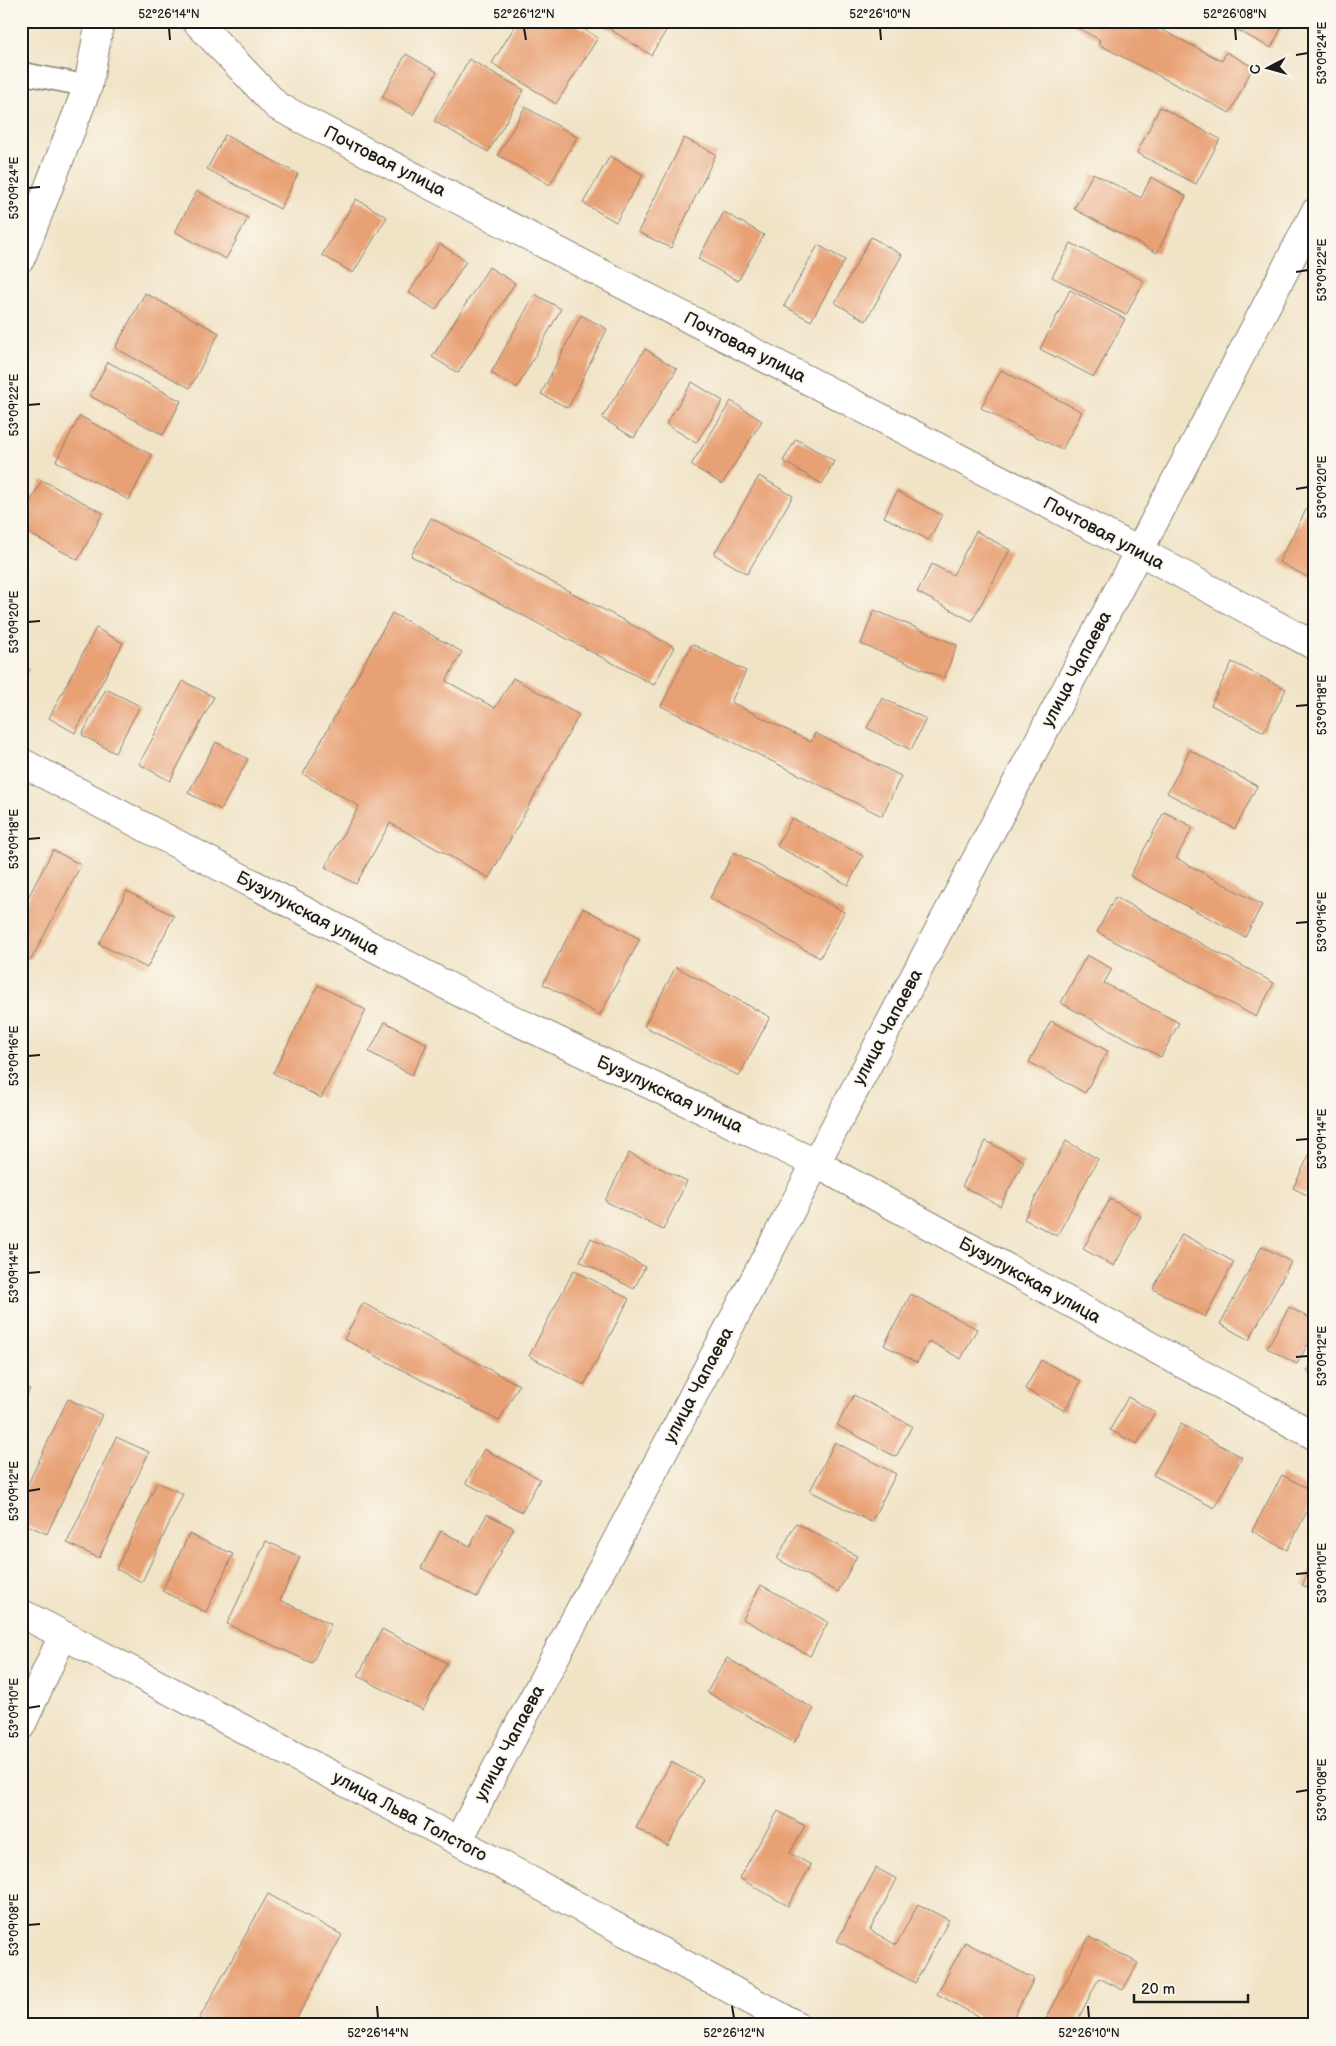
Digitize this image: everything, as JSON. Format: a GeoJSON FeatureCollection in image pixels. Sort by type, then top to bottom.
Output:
{"type":"FeatureCollection","features":[{"type":"Feature","properties":{"kind":"street"},"geometry":{"type":"LineString","coordinates":[[21,258],[88,86],[100,21]]}},
{"type":"Feature","properties":{"kind":"street","name":"Почтовая улица"},"geometry":{"type":"LineString","coordinates":[[196,21],[277,106],[1139,551],[1315,646]]}},
{"type":"Feature","properties":{"kind":"street","name":"улица Чапаева"},"geometry":{"type":"LineString","coordinates":[[458,1841],[1139,551],[1315,212]]}},
{"type":"Feature","properties":{"kind":"street","name":"Бузулукская улица"},"geometry":{"type":"LineString","coordinates":[[21,762],[496,1012],[815,1162],[1315,1436]]}},
{"type":"Feature","properties":{"kind":"street","name":"улица Льва Толстого"},"geometry":{"type":"LineString","coordinates":[[21,1613],[458,1841],[796,2025]]}},
{"type":"Feature","properties":{"kind":"street"},"geometry":{"type":"LineString","coordinates":[[21,1726],[63,1635]]}},
{"type":"Feature","properties":{"kind":"lane"},"geometry":{"type":"LineString","coordinates":[[21,73],[88,86]]}},
{"type":"Feature","properties":{"kind":"building"},"geometry":{"type":"Polygon","coordinates":[[[518,21],[571,21],[598,38],[556,104],[492,63],[518,21]]]}},
{"type":"Feature","properties":{"kind":"building"},"geometry":{"type":"Polygon","coordinates":[[[597,21],[672,21],[651,55],[597,21]]]}},
{"type":"Feature","properties":{"kind":"building"},"geometry":{"type":"Polygon","coordinates":[[[1065,21],[1145,21],[1222,61],[1226,52],[1253,67],[1230,113],[1098,44],[1100,40],[1065,21]]]}},
{"type":"Feature","properties":{"kind":"building"},"geometry":{"type":"Polygon","coordinates":[[[1220,21],[1285,21],[1271,48],[1220,21]]]}},
{"type":"Feature","properties":{"kind":"building"},"geometry":{"type":"Polygon","coordinates":[[[406,54],[437,72],[413,115],[382,97],[406,54]]]}},
{"type":"Feature","properties":{"kind":"building"},"geometry":{"type":"Polygon","coordinates":[[[469,59],[524,90],[488,152],[434,121],[469,59]]]}},
{"type":"Feature","properties":{"kind":"building"},"geometry":{"type":"Polygon","coordinates":[[[525,107],[577,137],[550,185],[498,155],[525,107]]]}},
{"type":"Feature","properties":{"kind":"building"},"geometry":{"type":"Polygon","coordinates":[[[1160,107],[1220,139],[1196,184],[1137,153],[1160,107]]]}},
{"type":"Feature","properties":{"kind":"building"},"geometry":{"type":"Polygon","coordinates":[[[225,135],[298,174],[280,209],[207,169],[225,135]]]}},
{"type":"Feature","properties":{"kind":"building"},"geometry":{"type":"Polygon","coordinates":[[[684,138],[716,154],[671,248],[638,232],[684,138]]]}},
{"type":"Feature","properties":{"kind":"building"},"geometry":{"type":"Polygon","coordinates":[[[610,156],[643,175],[616,222],[583,203],[610,156]]]}},
{"type":"Feature","properties":{"kind":"building"},"geometry":{"type":"Polygon","coordinates":[[[1093,173],[1141,198],[1151,177],[1186,196],[1157,253],[1074,209],[1093,173]]]}},
{"type":"Feature","properties":{"kind":"building"},"geometry":{"type":"Polygon","coordinates":[[[197,191],[248,218],[226,259],[175,232],[197,191]]]}},
{"type":"Feature","properties":{"kind":"building"},"geometry":{"type":"Polygon","coordinates":[[[356,199],[387,217],[353,273],[322,255],[356,199]]]}},
{"type":"Feature","properties":{"kind":"building"},"geometry":{"type":"Polygon","coordinates":[[[724,212],[764,235],[738,281],[698,259],[724,212]]]}},
{"type":"Feature","properties":{"kind":"building"},"geometry":{"type":"Polygon","coordinates":[[[871,237],[902,255],[866,321],[835,303],[871,237]]]}},
{"type":"Feature","properties":{"kind":"building"},"geometry":{"type":"Polygon","coordinates":[[[1071,243],[1144,281],[1126,315],[1052,277],[1071,243]]]}},
{"type":"Feature","properties":{"kind":"building"},"geometry":{"type":"Polygon","coordinates":[[[440,244],[466,261],[436,310],[409,293],[440,244]]]}},
{"type":"Feature","properties":{"kind":"building"},"geometry":{"type":"Polygon","coordinates":[[[818,245],[845,260],[811,321],[784,306],[818,245]]]}},
{"type":"Feature","properties":{"kind":"building"},"geometry":{"type":"Polygon","coordinates":[[[489,267],[515,283],[458,373],[432,357],[489,267]]]}},
{"type":"Feature","properties":{"kind":"building"},"geometry":{"type":"Polygon","coordinates":[[[1070,290],[1125,319],[1094,377],[1040,349],[1070,290]]]}},
{"type":"Feature","properties":{"kind":"building"},"geometry":{"type":"Polygon","coordinates":[[[145,293],[219,333],[190,388],[115,348],[145,293]]]}},
{"type":"Feature","properties":{"kind":"building"},"geometry":{"type":"Polygon","coordinates":[[[535,294],[561,309],[517,388],[491,373],[535,294]]]}},
{"type":"Feature","properties":{"kind":"building"},"geometry":{"type":"Polygon","coordinates":[[[581,315],[607,329],[568,408],[541,394],[581,315]]]}},
{"type":"Feature","properties":{"kind":"building"},"geometry":{"type":"Polygon","coordinates":[[[645,349],[677,369],[634,438],[602,418],[645,349]]]}},
{"type":"Feature","properties":{"kind":"building"},"geometry":{"type":"Polygon","coordinates":[[[108,362],[181,401],[163,435],[90,396],[108,362]]]}},
{"type":"Feature","properties":{"kind":"building"},"geometry":{"type":"Polygon","coordinates":[[[1001,370],[1082,412],[1062,450],[981,408],[1001,370]]]}},
{"type":"Feature","properties":{"kind":"building"},"geometry":{"type":"Polygon","coordinates":[[[692,382],[723,401],[696,443],[666,424],[692,382]]]}},
{"type":"Feature","properties":{"kind":"building"},"geometry":{"type":"Polygon","coordinates":[[[731,401],[762,421],[722,484],[691,465],[731,401]]]}},
{"type":"Feature","properties":{"kind":"building"},"geometry":{"type":"Polygon","coordinates":[[[80,416],[152,455],[129,500],[56,461],[80,416]]]}},
{"type":"Feature","properties":{"kind":"building"},"geometry":{"type":"Polygon","coordinates":[[[796,439],[834,461],[822,484],[783,461],[796,439]]]}},
{"type":"Feature","properties":{"kind":"building"},"geometry":{"type":"Polygon","coordinates":[[[759,476],[793,496],[747,574],[714,554],[759,476]]]}},
{"type":"Feature","properties":{"kind":"building"},"geometry":{"type":"Polygon","coordinates":[[[42,480],[103,513],[78,560],[21,529],[21,519],[42,480]]]}},
{"type":"Feature","properties":{"kind":"building"},"geometry":{"type":"Polygon","coordinates":[[[897,491],[942,515],[929,540],[884,517],[897,491]]]}},
{"type":"Feature","properties":{"kind":"building"},"geometry":{"type":"Polygon","coordinates":[[[1309,504],[1315,507],[1315,581],[1279,562],[1309,504]]]}},
{"type":"Feature","properties":{"kind":"building"},"geometry":{"type":"Polygon","coordinates":[[[431,518],[674,647],[654,685],[411,556],[431,518]]]}},
{"type":"Feature","properties":{"kind":"building"},"geometry":{"type":"Polygon","coordinates":[[[976,531],[1010,550],[972,621],[917,592],[932,564],[953,575],[976,531]]]}},
{"type":"Feature","properties":{"kind":"building"},"geometry":{"type":"Polygon","coordinates":[[[874,610],[957,645],[944,678],[861,644],[874,610]]]}},
{"type":"Feature","properties":{"kind":"building"},"geometry":{"type":"Polygon","coordinates":[[[392,613],[462,652],[446,681],[495,708],[513,678],[579,715],[489,878],[390,823],[356,884],[325,867],[359,806],[303,774],[392,613]]]}},
{"type":"Feature","properties":{"kind":"building"},"geometry":{"type":"Polygon","coordinates":[[[96,628],[123,643],[75,733],[49,718],[96,628]]]}},
{"type":"Feature","properties":{"kind":"building"},"geometry":{"type":"Polygon","coordinates":[[[692,644],[746,671],[731,702],[811,742],[815,733],[901,776],[882,816],[661,706],[692,644]]]}},
{"type":"Feature","properties":{"kind":"building"},"geometry":{"type":"Polygon","coordinates":[[[1232,662],[1286,689],[1264,732],[1211,705],[1232,662]]]}},
{"type":"Feature","properties":{"kind":"building"},"geometry":{"type":"Polygon","coordinates":[[[21,665],[29,669],[21,683],[21,665]]]}},
{"type":"Feature","properties":{"kind":"building"},"geometry":{"type":"Polygon","coordinates":[[[183,681],[214,697],[170,781],[139,764],[183,681]]]}},
{"type":"Feature","properties":{"kind":"building"},"geometry":{"type":"Polygon","coordinates":[[[106,689],[140,706],[115,753],[82,735],[106,689]]]}},
{"type":"Feature","properties":{"kind":"building"},"geometry":{"type":"Polygon","coordinates":[[[882,698],[926,719],[911,750],[867,728],[882,698]]]}},
{"type":"Feature","properties":{"kind":"building"},"geometry":{"type":"Polygon","coordinates":[[[216,742],[248,759],[221,810],[188,793],[216,742]]]}},
{"type":"Feature","properties":{"kind":"building"},"geometry":{"type":"Polygon","coordinates":[[[1190,750],[1257,786],[1235,829],[1167,793],[1190,750]]]}},
{"type":"Feature","properties":{"kind":"building"},"geometry":{"type":"Polygon","coordinates":[[[1164,812],[1193,827],[1176,858],[1262,905],[1245,937],[1130,876],[1164,812]]]}},
{"type":"Feature","properties":{"kind":"building"},"geometry":{"type":"Polygon","coordinates":[[[792,818],[863,856],[848,885],[777,846],[792,818]]]}},
{"type":"Feature","properties":{"kind":"building"},"geometry":{"type":"Polygon","coordinates":[[[53,850],[81,865],[31,960],[21,956],[21,911],[53,850]]]}},
{"type":"Feature","properties":{"kind":"building"},"geometry":{"type":"Polygon","coordinates":[[[734,852],[844,912],[820,958],[710,898],[734,852]]]}},
{"type":"Feature","properties":{"kind":"building"},"geometry":{"type":"Polygon","coordinates":[[[127,891],[174,916],[147,968],[99,944],[127,891]]]}},
{"type":"Feature","properties":{"kind":"building"},"geometry":{"type":"Polygon","coordinates":[[[1115,897],[1274,983],[1256,1017],[1097,932],[1115,897]]]}},
{"type":"Feature","properties":{"kind":"building"},"geometry":{"type":"Polygon","coordinates":[[[583,908],[640,939],[600,1015],[543,984],[583,908]]]}},
{"type":"Feature","properties":{"kind":"building"},"geometry":{"type":"Polygon","coordinates":[[[1087,955],[1112,969],[1104,983],[1179,1023],[1161,1057],[1061,1003],[1087,955]]]}},
{"type":"Feature","properties":{"kind":"building"},"geometry":{"type":"Polygon","coordinates":[[[676,967],[770,1017],[739,1076],[644,1026],[676,967]]]}},
{"type":"Feature","properties":{"kind":"building"},"geometry":{"type":"Polygon","coordinates":[[[318,985],[366,1010],[321,1098],[273,1073],[318,985]]]}},
{"type":"Feature","properties":{"kind":"building"},"geometry":{"type":"Polygon","coordinates":[[[1051,1021],[1108,1051],[1085,1093],[1029,1062],[1051,1021]]]}},
{"type":"Feature","properties":{"kind":"building"},"geometry":{"type":"Polygon","coordinates":[[[385,1022],[427,1044],[412,1075],[369,1052],[385,1022]]]}},
{"type":"Feature","properties":{"kind":"building"},"geometry":{"type":"Polygon","coordinates":[[[986,1141],[1024,1161],[1000,1206],[962,1186],[986,1141]]]}},
{"type":"Feature","properties":{"kind":"building"},"geometry":{"type":"Polygon","coordinates":[[[1066,1141],[1098,1159],[1057,1236],[1024,1219],[1066,1141]]]}},
{"type":"Feature","properties":{"kind":"building"},"geometry":{"type":"Polygon","coordinates":[[[1315,1143],[1315,1199],[1293,1188],[1315,1143]]]}},
{"type":"Feature","properties":{"kind":"building"},"geometry":{"type":"Polygon","coordinates":[[[629,1153],[687,1181],[663,1230],[605,1201],[629,1153]]]}},
{"type":"Feature","properties":{"kind":"building"},"geometry":{"type":"Polygon","coordinates":[[[1110,1199],[1141,1216],[1114,1266],[1083,1249],[1110,1199]]]}},
{"type":"Feature","properties":{"kind":"building"},"geometry":{"type":"Polygon","coordinates":[[[1182,1234],[1234,1262],[1205,1317],[1153,1289],[1182,1234]]]}},
{"type":"Feature","properties":{"kind":"building"},"geometry":{"type":"Polygon","coordinates":[[[591,1238],[645,1267],[634,1289],[580,1261],[591,1238]]]}},
{"type":"Feature","properties":{"kind":"building"},"geometry":{"type":"Polygon","coordinates":[[[1262,1246],[1291,1262],[1249,1340],[1220,1324],[1262,1246]]]}},
{"type":"Feature","properties":{"kind":"building"},"geometry":{"type":"Polygon","coordinates":[[[574,1270],[629,1299],[584,1385],[529,1356],[574,1270]]]}},
{"type":"Feature","properties":{"kind":"building"},"geometry":{"type":"Polygon","coordinates":[[[911,1294],[977,1329],[961,1359],[929,1341],[917,1363],[884,1345],[911,1294]]]}},
{"type":"Feature","properties":{"kind":"building"},"geometry":{"type":"Polygon","coordinates":[[[363,1303],[519,1385],[499,1421],[344,1339],[363,1303]]]}},
{"type":"Feature","properties":{"kind":"building"},"geometry":{"type":"Polygon","coordinates":[[[1289,1307],[1315,1321],[1315,1331],[1297,1364],[1267,1348],[1289,1307]]]}},
{"type":"Feature","properties":{"kind":"building"},"geometry":{"type":"Polygon","coordinates":[[[1315,1357],[1315,1375],[1307,1371],[1315,1357]]]}},
{"type":"Feature","properties":{"kind":"building"},"geometry":{"type":"Polygon","coordinates":[[[1041,1360],[1081,1381],[1065,1411],[1025,1389],[1041,1360]]]}},
{"type":"Feature","properties":{"kind":"building"},"geometry":{"type":"Polygon","coordinates":[[[21,1385],[30,1389],[21,1408],[21,1385]]]}},
{"type":"Feature","properties":{"kind":"building"},"geometry":{"type":"Polygon","coordinates":[[[854,1395],[912,1426],[896,1457],[837,1425],[854,1395]]]}},
{"type":"Feature","properties":{"kind":"building"},"geometry":{"type":"Polygon","coordinates":[[[1128,1397],[1155,1412],[1137,1444],[1110,1430],[1128,1397]]]}},
{"type":"Feature","properties":{"kind":"building"},"geometry":{"type":"Polygon","coordinates":[[[68,1399],[102,1415],[47,1534],[21,1522],[21,1499],[68,1399]]]}},
{"type":"Feature","properties":{"kind":"building"},"geometry":{"type":"Polygon","coordinates":[[[1181,1424],[1242,1457],[1214,1508],[1153,1475],[1181,1424]]]}},
{"type":"Feature","properties":{"kind":"building"},"geometry":{"type":"Polygon","coordinates":[[[116,1437],[149,1452],[99,1558],[67,1543],[116,1437]]]}},
{"type":"Feature","properties":{"kind":"building"},"geometry":{"type":"Polygon","coordinates":[[[835,1442],[896,1474],[871,1522],[810,1491],[835,1442]]]}},
{"type":"Feature","properties":{"kind":"building"},"geometry":{"type":"Polygon","coordinates":[[[484,1449],[540,1479],[522,1512],[466,1483],[484,1449]]]}},
{"type":"Feature","properties":{"kind":"building"},"geometry":{"type":"Polygon","coordinates":[[[1282,1475],[1315,1492],[1315,1496],[1287,1550],[1252,1531],[1282,1475]]]}},
{"type":"Feature","properties":{"kind":"building"},"geometry":{"type":"Polygon","coordinates":[[[157,1482],[183,1494],[142,1582],[116,1569],[157,1482]]]}},
{"type":"Feature","properties":{"kind":"building"},"geometry":{"type":"Polygon","coordinates":[[[487,1514],[514,1528],[477,1597],[421,1568],[441,1531],[470,1546],[487,1514]]]}},
{"type":"Feature","properties":{"kind":"building"},"geometry":{"type":"Polygon","coordinates":[[[796,1523],[857,1556],[838,1592],[777,1559],[796,1523]]]}},
{"type":"Feature","properties":{"kind":"building"},"geometry":{"type":"Polygon","coordinates":[[[189,1534],[233,1554],[206,1612],[162,1591],[189,1534]]]}},
{"type":"Feature","properties":{"kind":"building"},"geometry":{"type":"Polygon","coordinates":[[[266,1541],[300,1557],[280,1600],[331,1624],[312,1663],[227,1624],[266,1541]]]}},
{"type":"Feature","properties":{"kind":"building"},"geometry":{"type":"Polygon","coordinates":[[[1315,1558],[1315,1591],[1302,1585],[1315,1558]]]}},
{"type":"Feature","properties":{"kind":"building"},"geometry":{"type":"Polygon","coordinates":[[[761,1585],[828,1622],[810,1656],[743,1619],[761,1585]]]}},
{"type":"Feature","properties":{"kind":"building"},"geometry":{"type":"Polygon","coordinates":[[[382,1629],[447,1663],[423,1710],[358,1676],[382,1629]]]}},
{"type":"Feature","properties":{"kind":"building"},"geometry":{"type":"Polygon","coordinates":[[[727,1658],[814,1709],[794,1743],[707,1692],[727,1658]]]}},
{"type":"Feature","properties":{"kind":"building"},"geometry":{"type":"Polygon","coordinates":[[[671,1762],[703,1779],[668,1846],[636,1828],[671,1762]]]}},
{"type":"Feature","properties":{"kind":"building"},"geometry":{"type":"Polygon","coordinates":[[[778,1811],[805,1826],[790,1853],[811,1865],[788,1906],[739,1878],[778,1811]]]}},
{"type":"Feature","properties":{"kind":"building"},"geometry":{"type":"Polygon","coordinates":[[[876,1868],[897,1879],[870,1930],[896,1945],[918,1904],[949,1920],[915,1983],[837,1941],[876,1868]]]}},
{"type":"Feature","properties":{"kind":"building"},"geometry":{"type":"Polygon","coordinates":[[[268,1894],[342,1935],[293,2025],[206,2025],[198,2021],[268,1894]]]}},
{"type":"Feature","properties":{"kind":"building"},"geometry":{"type":"Polygon","coordinates":[[[1089,1937],[1138,1963],[1123,1990],[1099,1978],[1075,2025],[1043,2025],[1089,1937]]]}},
{"type":"Feature","properties":{"kind":"building"},"geometry":{"type":"Polygon","coordinates":[[[965,1942],[1034,1979],[1009,2025],[994,2025],[937,1994],[965,1942]]]}}]}
